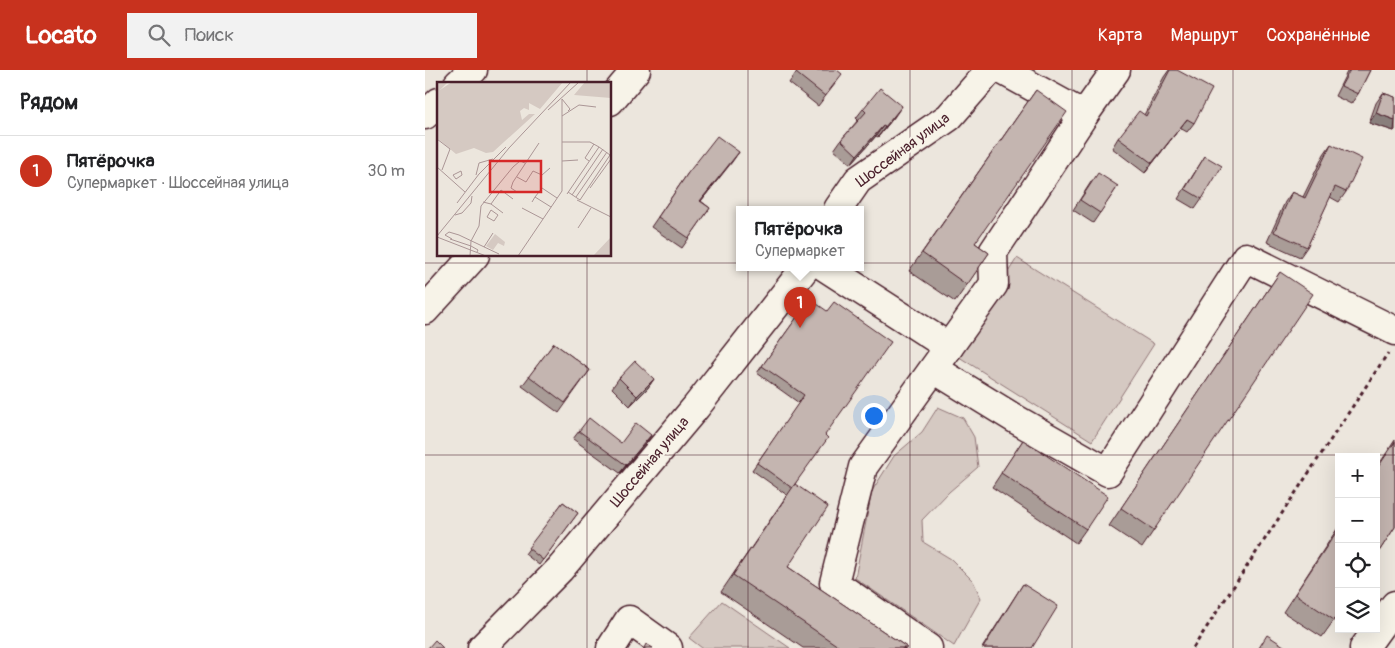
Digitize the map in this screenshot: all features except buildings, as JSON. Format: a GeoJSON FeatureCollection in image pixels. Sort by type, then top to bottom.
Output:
{"type":"FeatureCollection","features":[{"type":"Feature","properties":{"kind":"main road"},"geometry":{"type":"LineString","coordinates":[[460,82],[473,70]]}},
{"type":"Feature","properties":{"kind":"main road"},"geometry":{"type":"LineString","coordinates":[[611,100],[637,70]]}},
{"type":"Feature","properties":{"kind":"main road","name":"Шоссейная улица"},"geometry":{"type":"LineString","coordinates":[[840,206],[858,180],[949,117],[990,70]]}},
{"type":"Feature","properties":{"kind":"main road"},"geometry":{"type":"LineString","coordinates":[[1002,70],[1084,115]]}},
{"type":"Feature","properties":{"kind":"main road"},"geometry":{"type":"LineString","coordinates":[[928,648],[834,583],[863,467],[994,284],[993,252],[1116,70]]}},
{"type":"Feature","properties":{"kind":"main road"},"geometry":{"type":"LineString","coordinates":[[425,115],[437,104]]}},
{"type":"Feature","properties":{"kind":"main road"},"geometry":{"type":"LineString","coordinates":[[428,305],[474,256]]}},
{"type":"Feature","properties":{"kind":"main road"},"geometry":{"type":"LineString","coordinates":[[934,369],[1017,420],[1108,472],[1246,257],[1392,341]]}},
{"type":"Feature","properties":{"kind":"main road","name":"Шоссейная улица"},"geometry":{"type":"LineString","coordinates":[[482,648],[560,569],[696,407],[803,271]]}},
{"type":"Feature","properties":{"kind":"main road"},"geometry":{"type":"LineString","coordinates":[[831,271],[949,347]]}},
{"type":"Feature","properties":{"kind":"main road"},"geometry":{"type":"LineString","coordinates":[[1365,648],[1395,605]]}},
{"type":"Feature","properties":{"kind":"main road"},"geometry":{"type":"LineString","coordinates":[[611,648],[629,620],[668,648]]}},
{"type":"Feature","properties":{"kind":"path"},"geometry":{"type":"LineString","coordinates":[[1193,648],[1392,341]]}},
{"type":"Feature","properties":{"kind":"shaded area"},"geometry":{"type":"Polygon","coordinates":[[[1017,258],[1154,344],[1092,441],[956,355],[1017,258]]]}},
{"type":"Feature","properties":{"kind":"shaded area"},"geometry":{"type":"Polygon","coordinates":[[[938,407],[963,418],[974,437],[978,467],[949,492],[922,520],[923,542],[951,559],[973,581],[981,598],[954,646],[855,578],[872,491],[894,456],[922,432],[938,407]]]}},
{"type":"Feature","properties":{"kind":"shaded area"},"geometry":{"type":"Polygon","coordinates":[[[722,601],[790,648],[702,648],[689,638],[722,601]]]}},
{"type":"Feature","properties":{"kind":"place","name":"Пятёрочка"},"geometry":{"type":"Point","coordinates":[800,328]}}]}
